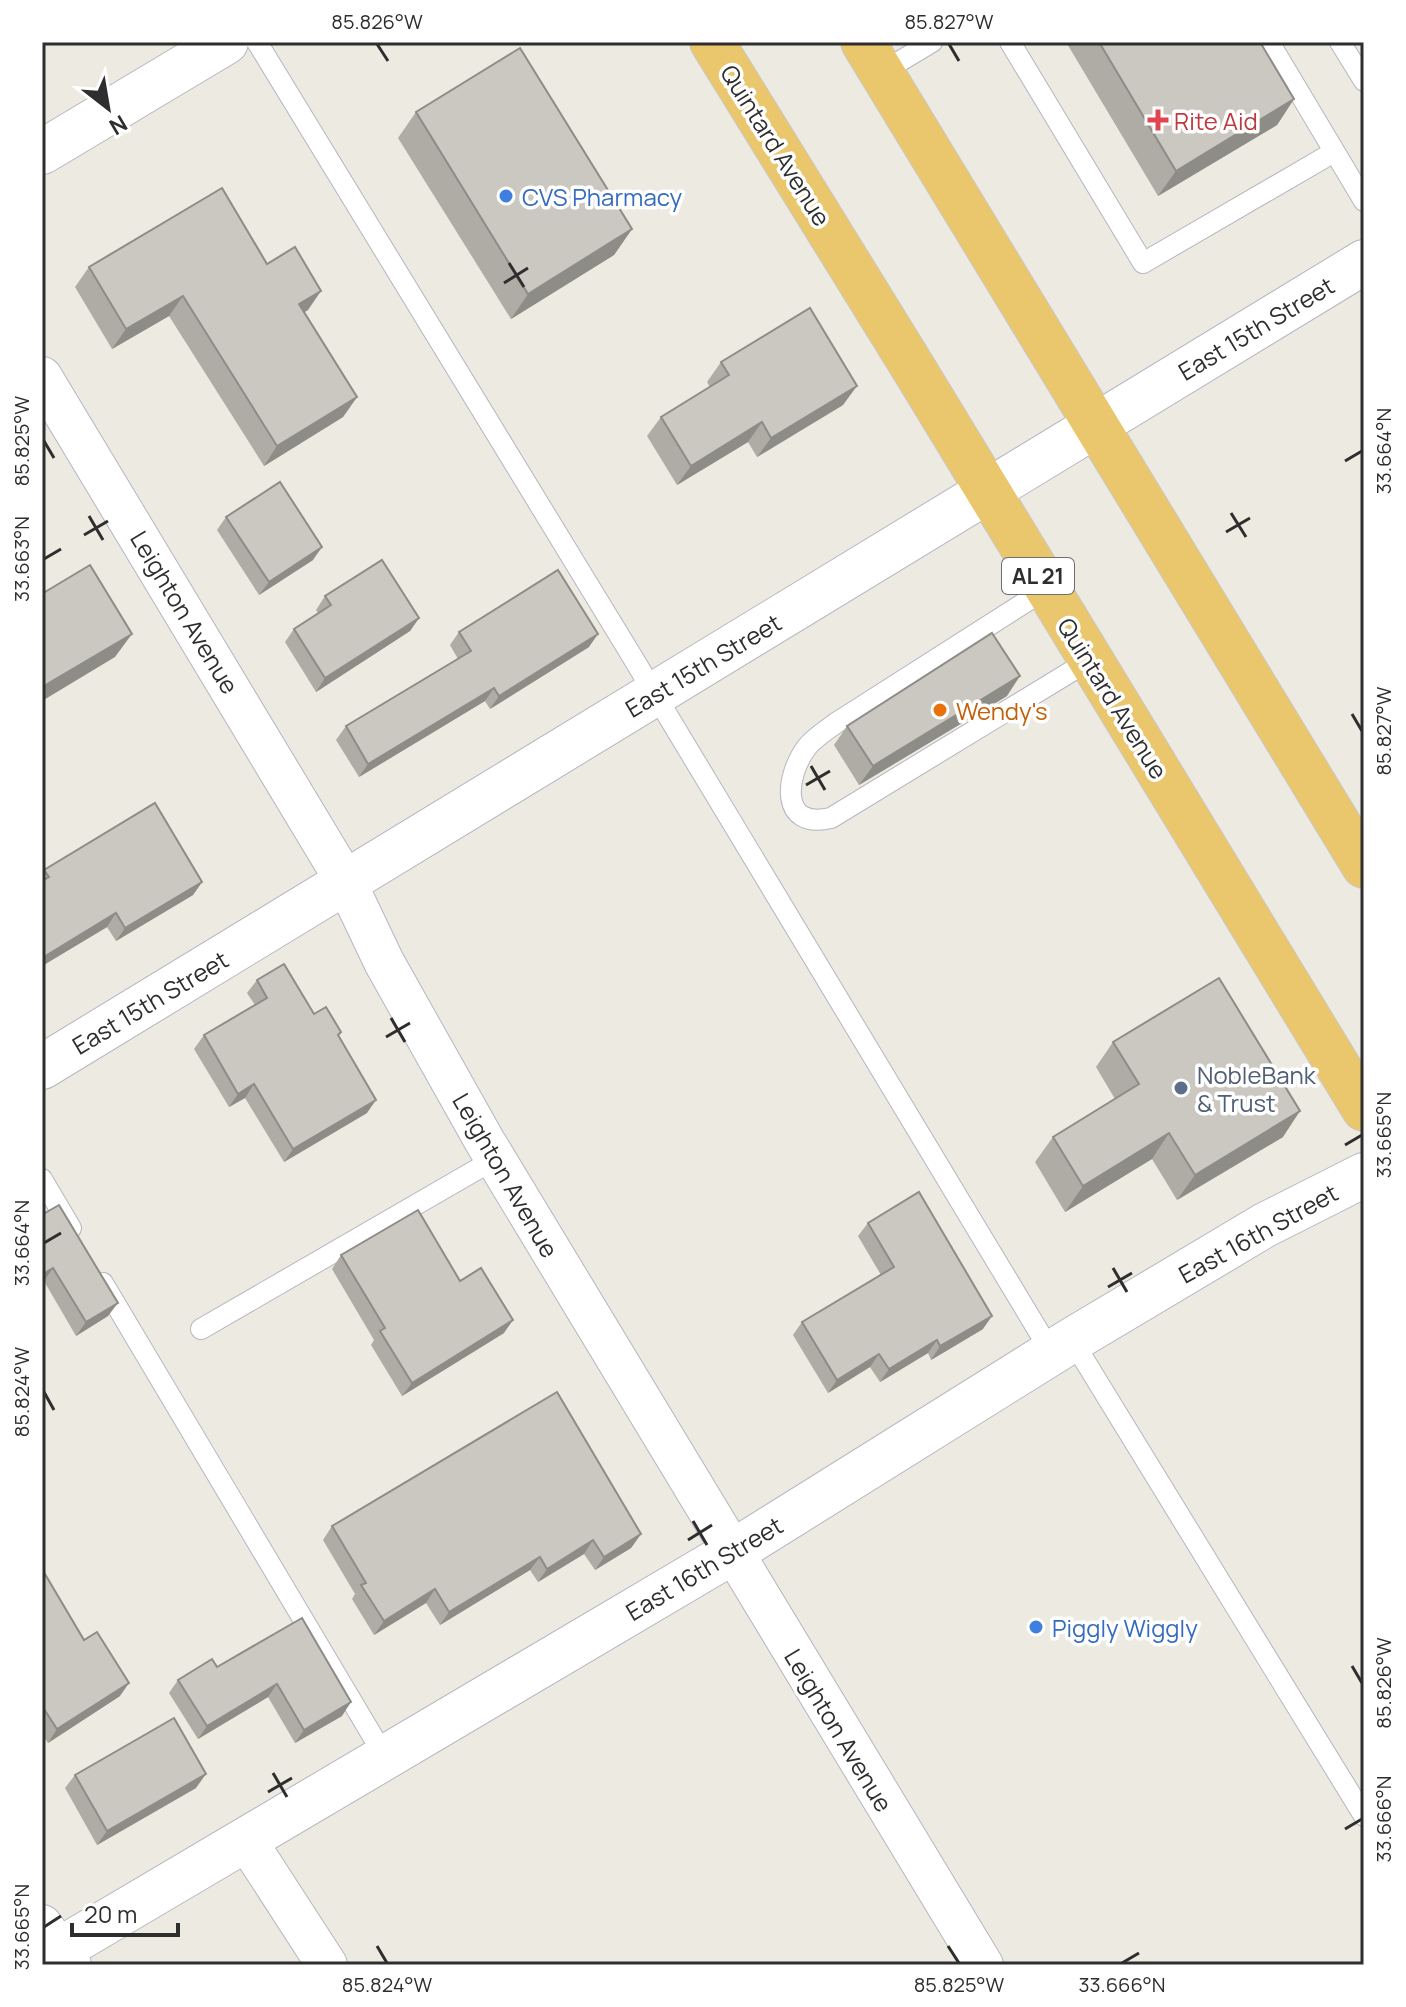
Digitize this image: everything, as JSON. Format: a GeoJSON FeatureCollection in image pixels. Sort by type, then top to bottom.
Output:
{"type":"FeatureCollection","features":[{"type":"Feature","properties":{"kind":"highway","name":"Quintard Avenue"},"geometry":{"type":"LineString","coordinates":[[712,42],[1364,1109]]}},
{"type":"Feature","properties":{"kind":"highway"},"geometry":{"type":"LineString","coordinates":[[872,57],[1364,866]]}},
{"type":"Feature","properties":{"kind":"street"},"geometry":{"type":"LineString","coordinates":[[42,152],[226,42]]}},
{"type":"Feature","properties":{"kind":"street","name":"East 15th Street"},"geometry":{"type":"LineString","coordinates":[[42,1067],[1364,262]]}},
{"type":"Feature","properties":{"kind":"street","name":"Leighton Avenue"},"geometry":{"type":"LineString","coordinates":[[42,377],[346,882],[384,962],[495,1159],[983,1965]]}},
{"type":"Feature","properties":{"kind":"street","name":"East 16th Street"},"geometry":{"type":"LineString","coordinates":[[54,1950],[731,1553],[1062,1346],[1265,1225],[1364,1175]]}},
{"type":"Feature","properties":{"kind":"street"},"geometry":{"type":"LineString","coordinates":[[246,1840],[327,1965]]}},
{"type":"Feature","properties":{"kind":"lane"},"geometry":{"type":"LineString","coordinates":[[257,42],[655,694],[1062,1346],[1364,1816]]}},
{"type":"Feature","properties":{"kind":"lane"},"geometry":{"type":"LineString","coordinates":[[872,57],[932,42]]}},
{"type":"Feature","properties":{"kind":"lane"},"geometry":{"type":"LineString","coordinates":[[1010,42],[1143,263],[1334,152]]}},
{"type":"Feature","properties":{"kind":"lane"},"geometry":{"type":"LineString","coordinates":[[1269,42],[1364,201]]}},
{"type":"Feature","properties":{"kind":"lane"},"geometry":{"type":"LineString","coordinates":[[1340,42],[1364,81]]}},
{"type":"Feature","properties":{"kind":"lane"},"geometry":{"type":"LineString","coordinates":[[1046,589],[836,723],[808,746],[792,774],[790,797],[798,812],[808,819],[831,818],[1090,660]]}},
{"type":"Feature","properties":{"kind":"lane"},"geometry":{"type":"LineString","coordinates":[[201,1329],[495,1159]]}},
{"type":"Feature","properties":{"kind":"lane"},"geometry":{"type":"LineString","coordinates":[[42,1179],[385,1757]]}},
{"type":"Feature","properties":{"kind":"building","name":"Rite Aid"},"geometry":{"type":"Polygon","coordinates":[[[1099,42],[1260,42],[1294,99],[1176,171],[1099,42]]]}},
{"type":"Feature","properties":{"kind":"building","name":"CVS Pharmacy"},"geometry":{"type":"Polygon","coordinates":[[[520,48],[632,229],[528,294],[416,112],[520,48]]]}},
{"type":"Feature","properties":{"kind":"building"},"geometry":{"type":"Polygon","coordinates":[[[222,188],[267,264],[295,247],[321,291],[299,304],[357,397],[277,446],[183,296],[126,329],[89,267],[222,188]]]}},
{"type":"Feature","properties":{"kind":"building"},"geometry":{"type":"Polygon","coordinates":[[[810,308],[857,386],[771,438],[762,422],[691,466],[661,417],[729,375],[721,362],[810,308]]]}},
{"type":"Feature","properties":{"kind":"building"},"geometry":{"type":"Polygon","coordinates":[[[280,482],[322,547],[269,582],[226,517],[280,482]]]}},
{"type":"Feature","properties":{"kind":"building"},"geometry":{"type":"Polygon","coordinates":[[[382,560],[419,618],[325,678],[294,629],[331,605],[325,596],[382,560]]]}},
{"type":"Feature","properties":{"kind":"building"},"geometry":{"type":"Polygon","coordinates":[[[90,565],[132,634],[42,687],[42,587],[45,592],[90,565]]]}},
{"type":"Feature","properties":{"kind":"building"},"geometry":{"type":"Polygon","coordinates":[[[558,570],[598,634],[499,696],[494,688],[368,764],[346,726],[471,651],[459,632],[558,570]]]}},
{"type":"Feature","properties":{"kind":"building","name":"Wendy's"},"geometry":{"type":"Polygon","coordinates":[[[992,633],[1020,676],[873,766],[847,726],[992,633]]]}},
{"type":"Feature","properties":{"kind":"building"},"geometry":{"type":"Polygon","coordinates":[[[155,803],[202,882],[125,928],[116,913],[42,958],[42,881],[49,877],[44,870],[155,803]]]}},
{"type":"Feature","properties":{"kind":"building"},"geometry":{"type":"Polygon","coordinates":[[[284,964],[314,1014],[326,1007],[341,1032],[338,1035],[376,1100],[293,1149],[254,1084],[238,1094],[204,1035],[267,998],[257,980],[284,964]]]}},
{"type":"Feature","properties":{"kind":"building","name":"NobleBank & Trust"},"geometry":{"type":"Polygon","coordinates":[[[1219,978],[1300,1111],[1195,1175],[1169,1133],[1083,1186],[1053,1137],[1139,1084],[1113,1042],[1219,978]]]}},
{"type":"Feature","properties":{"kind":"building"},"geometry":{"type":"Polygon","coordinates":[[[919,1192],[992,1316],[940,1346],[937,1340],[889,1369],[879,1354],[837,1380],[802,1322],[894,1267],[868,1223],[919,1192]]]}},
{"type":"Feature","properties":{"kind":"building"},"geometry":{"type":"Polygon","coordinates":[[[59,1205],[118,1303],[86,1322],[53,1268],[42,1275],[42,1209],[45,1213],[59,1205]]]}},
{"type":"Feature","properties":{"kind":"building"},"geometry":{"type":"Polygon","coordinates":[[[418,1210],[460,1281],[481,1268],[513,1320],[412,1383],[380,1331],[385,1328],[341,1255],[418,1210]]]}},
{"type":"Feature","properties":{"kind":"building"},"geometry":{"type":"Polygon","coordinates":[[[557,1392],[641,1534],[604,1557],[593,1540],[547,1569],[540,1557],[449,1612],[435,1589],[384,1621],[361,1585],[366,1583],[332,1526],[557,1392]]]}},
{"type":"Feature","properties":{"kind":"building"},"geometry":{"type":"Polygon","coordinates":[[[42,1569],[84,1640],[97,1632],[129,1683],[57,1729],[42,1706],[42,1569]]]}},
{"type":"Feature","properties":{"kind":"building"},"geometry":{"type":"Polygon","coordinates":[[[302,1618],[351,1702],[304,1730],[277,1684],[207,1726],[178,1680],[212,1659],[217,1667],[302,1618]]]}},
{"type":"Feature","properties":{"kind":"building"},"geometry":{"type":"Polygon","coordinates":[[[174,1718],[206,1774],[107,1831],[75,1775],[174,1718]]]}},
{"type":"Feature","properties":{"kind":"place","name":"Rite Aid"},"geometry":{"type":"Point","coordinates":[1158,120]}},
{"type":"Feature","properties":{"kind":"place","name":"CVS Pharmacy"},"geometry":{"type":"Point","coordinates":[506,196]}},
{"type":"Feature","properties":{"kind":"place","name":"Wendy's"},"geometry":{"type":"Point","coordinates":[940,710]}},
{"type":"Feature","properties":{"kind":"place","name":"NobleBank & Trust"},"geometry":{"type":"Point","coordinates":[1181,1088]}},
{"type":"Feature","properties":{"kind":"place","name":"Piggly Wiggly"},"geometry":{"type":"Point","coordinates":[1036,1627]}}]}
